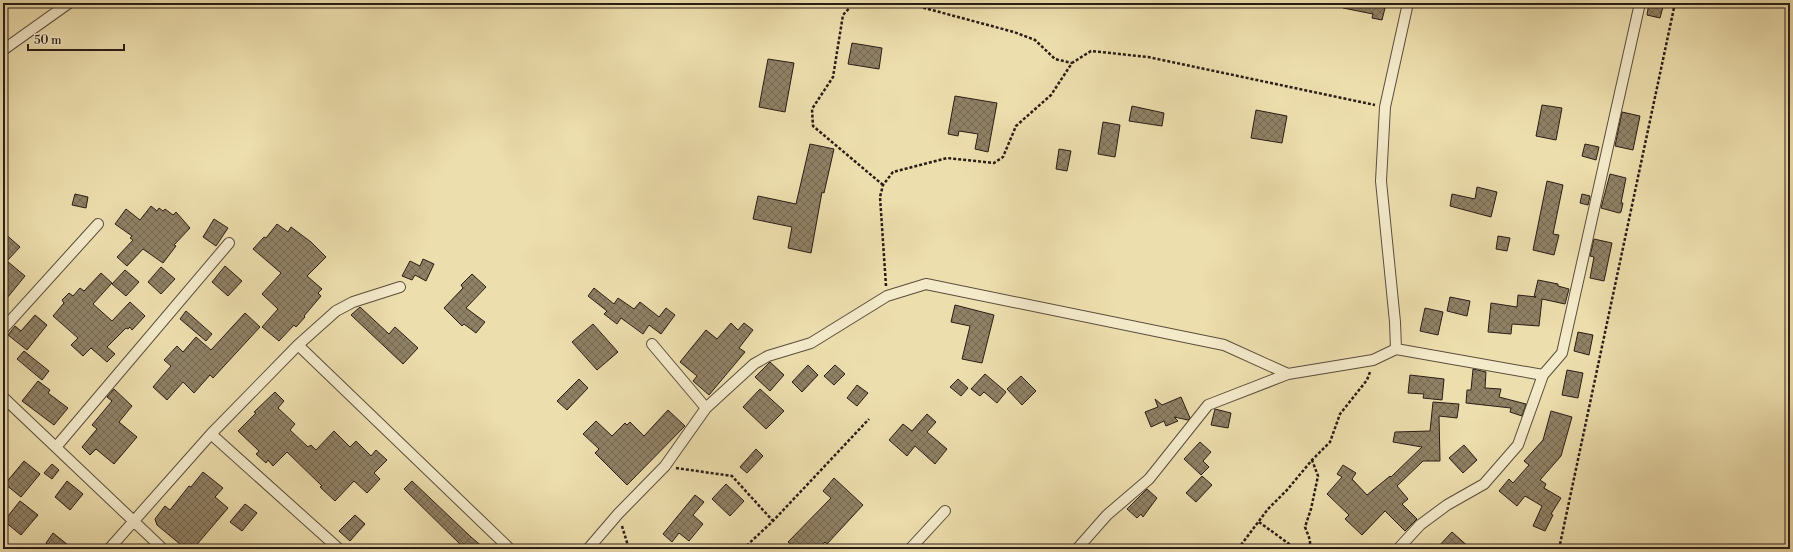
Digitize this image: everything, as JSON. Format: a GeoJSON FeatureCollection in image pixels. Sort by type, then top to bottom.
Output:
{"type":"FeatureCollection","features":[{"type":"Feature","properties":{"kind":"street"},"geometry":{"type":"LineString","coordinates":[[3,50],[69,3]]}},
{"type":"Feature","properties":{"kind":"street"},"geometry":{"type":"LineString","coordinates":[[1396,349],[1395,322],[1381,181],[1385,107],[1408,3]]}},
{"type":"Feature","properties":{"kind":"street"},"geometry":{"type":"LineString","coordinates":[[1398,549],[1420,525],[1447,505],[1484,484],[1518,445],[1543,375],[1562,353],[1640,3]]}},
{"type":"Feature","properties":{"kind":"street"},"geometry":{"type":"LineString","coordinates":[[3,329],[98,224]]}},
{"type":"Feature","properties":{"kind":"street"},"geometry":{"type":"LineString","coordinates":[[56,447],[230,243]]}},
{"type":"Feature","properties":{"kind":"street"},"geometry":{"type":"LineString","coordinates":[[588,549],[618,514],[665,466],[706,408],[754,364],[768,356],[811,343],[887,296],[926,284],[1224,345],[1288,374]]}},
{"type":"Feature","properties":{"kind":"street"},"geometry":{"type":"LineString","coordinates":[[109,549],[211,434],[298,345],[336,311],[352,302],[400,287]]}},
{"type":"Feature","properties":{"kind":"street"},"geometry":{"type":"LineString","coordinates":[[652,344],[706,408]]}},
{"type":"Feature","properties":{"kind":"street"},"geometry":{"type":"LineString","coordinates":[[298,345],[510,549]]}},
{"type":"Feature","properties":{"kind":"street"},"geometry":{"type":"LineString","coordinates":[[1077,549],[1107,515],[1149,479],[1208,405],[1288,374],[1373,360],[1396,349],[1543,375]]}},
{"type":"Feature","properties":{"kind":"street"},"geometry":{"type":"LineString","coordinates":[[3,397],[163,549]]}},
{"type":"Feature","properties":{"kind":"street"},"geometry":{"type":"LineString","coordinates":[[211,434],[339,549]]}},
{"type":"Feature","properties":{"kind":"street"},"geometry":{"type":"LineString","coordinates":[[910,549],[945,511]]}},
{"type":"Feature","properties":{"kind":"path"},"geometry":{"type":"LineString","coordinates":[[1559,549],[1675,3]]}},
{"type":"Feature","properties":{"kind":"path"},"geometry":{"type":"LineString","coordinates":[[883,185],[813,126],[812,109],[833,77],[843,15],[853,4],[917,6],[1007,30],[1035,40],[1055,59],[1072,63]]}},
{"type":"Feature","properties":{"kind":"path"},"geometry":{"type":"LineString","coordinates":[[887,296],[880,196],[883,185],[893,172],[947,158],[994,163],[1003,157],[1016,126],[1051,95],[1072,63],[1090,51],[1148,57],[1385,107]]}},
{"type":"Feature","properties":{"kind":"path"},"geometry":{"type":"LineString","coordinates":[[1238,549],[1268,509],[1330,442],[1340,414],[1367,380],[1373,360]]}},
{"type":"Feature","properties":{"kind":"path"},"geometry":{"type":"LineString","coordinates":[[743,549],[772,521],[869,419]]}},
{"type":"Feature","properties":{"kind":"path"},"geometry":{"type":"LineString","coordinates":[[1310,549],[1310,540],[1305,527],[1311,509],[1318,476],[1312,460]]}},
{"type":"Feature","properties":{"kind":"path"},"geometry":{"type":"LineString","coordinates":[[665,466],[732,476],[772,521]]}},
{"type":"Feature","properties":{"kind":"path"},"geometry":{"type":"LineString","coordinates":[[618,514],[629,549]]}},
{"type":"Feature","properties":{"kind":"path"},"geometry":{"type":"LineString","coordinates":[[1259,522],[1296,549]]}},
{"type":"Feature","properties":{"kind":"building"},"geometry":{"type":"Polygon","coordinates":[[[1343,3],[1382,3],[1381,7],[1385,8],[1382,20],[1372,18],[1373,14],[1343,8],[1343,3]]]}},
{"type":"Feature","properties":{"kind":"building"},"geometry":{"type":"Polygon","coordinates":[[[1649,3],[1664,3],[1660,18],[1647,15],[1649,3]]]}},
{"type":"Feature","properties":{"kind":"building"},"geometry":{"type":"Polygon","coordinates":[[[852,43],[882,48],[879,69],[848,64],[852,43]]]}},
{"type":"Feature","properties":{"kind":"building"},"geometry":{"type":"Polygon","coordinates":[[[768,59],[794,63],[785,112],[759,107],[768,59]]]}},
{"type":"Feature","properties":{"kind":"building"},"geometry":{"type":"Polygon","coordinates":[[[955,96],[997,103],[988,152],[975,149],[978,134],[959,131],[958,136],[948,134],[955,96]]]}},
{"type":"Feature","properties":{"kind":"building"},"geometry":{"type":"Polygon","coordinates":[[[1542,105],[1562,108],[1556,140],[1536,136],[1542,105]]]}},
{"type":"Feature","properties":{"kind":"building"},"geometry":{"type":"Polygon","coordinates":[[[1132,106],[1164,113],[1162,126],[1129,121],[1132,106]]]}},
{"type":"Feature","properties":{"kind":"building"},"geometry":{"type":"Polygon","coordinates":[[[1256,110],[1287,116],[1282,143],[1251,138],[1256,110]]]}},
{"type":"Feature","properties":{"kind":"building"},"geometry":{"type":"Polygon","coordinates":[[[1622,112],[1640,116],[1633,150],[1615,146],[1622,112]]]}},
{"type":"Feature","properties":{"kind":"building"},"geometry":{"type":"Polygon","coordinates":[[[1103,122],[1120,125],[1115,157],[1098,154],[1103,122]]]}},
{"type":"Feature","properties":{"kind":"building"},"geometry":{"type":"Polygon","coordinates":[[[810,144],[834,149],[824,193],[822,192],[811,253],[788,248],[792,227],[753,219],[758,196],[796,204],[810,144]]]}},
{"type":"Feature","properties":{"kind":"building"},"geometry":{"type":"Polygon","coordinates":[[[1585,144],[1599,147],[1596,160],[1582,156],[1585,144]]]}},
{"type":"Feature","properties":{"kind":"building"},"geometry":{"type":"Polygon","coordinates":[[[1059,149],[1071,151],[1067,171],[1056,169],[1059,149]]]}},
{"type":"Feature","properties":{"kind":"building"},"geometry":{"type":"Polygon","coordinates":[[[1610,174],[1626,178],[1621,203],[1623,203],[1621,212],[1619,213],[1601,208],[1610,174]]]}},
{"type":"Feature","properties":{"kind":"building"},"geometry":{"type":"Polygon","coordinates":[[[1547,181],[1563,185],[1553,234],[1559,235],[1554,255],[1533,250],[1547,181]]]}},
{"type":"Feature","properties":{"kind":"building"},"geometry":{"type":"Polygon","coordinates":[[[1477,187],[1497,192],[1491,217],[1450,206],[1452,194],[1475,199],[1477,187]]]}},
{"type":"Feature","properties":{"kind":"building"},"geometry":{"type":"Polygon","coordinates":[[[75,194],[88,197],[86,208],[72,205],[75,194]]]}},
{"type":"Feature","properties":{"kind":"building"},"geometry":{"type":"Polygon","coordinates":[[[1582,194],[1590,196],[1588,205],[1580,203],[1582,194]]]}},
{"type":"Feature","properties":{"kind":"building"},"geometry":{"type":"Polygon","coordinates":[[[151,206],[157,211],[159,208],[163,211],[165,209],[173,215],[176,212],[190,228],[174,245],[176,246],[163,263],[143,249],[127,266],[117,257],[133,240],[130,238],[132,236],[115,224],[126,209],[140,220],[151,206]]]}},
{"type":"Feature","properties":{"kind":"building"},"geometry":{"type":"Polygon","coordinates":[[[214,219],[228,228],[216,246],[203,237],[214,219]]]}},
{"type":"Feature","properties":{"kind":"building"},"geometry":{"type":"Polygon","coordinates":[[[277,224],[288,232],[291,227],[311,242],[326,257],[307,276],[322,289],[318,293],[321,296],[296,327],[294,325],[279,341],[262,327],[278,309],[262,294],[281,273],[253,249],[264,237],[266,238],[277,224]]]}},
{"type":"Feature","properties":{"kind":"building"},"geometry":{"type":"Polygon","coordinates":[[[3,232],[20,247],[7,261],[25,276],[3,303],[3,232]]]}},
{"type":"Feature","properties":{"kind":"building"},"geometry":{"type":"Polygon","coordinates":[[[1498,236],[1510,238],[1507,251],[1496,249],[1498,236]]]}},
{"type":"Feature","properties":{"kind":"building"},"geometry":{"type":"Polygon","coordinates":[[[1594,239],[1612,243],[1604,281],[1590,278],[1594,257],[1590,256],[1594,239]]]}},
{"type":"Feature","properties":{"kind":"building"},"geometry":{"type":"Polygon","coordinates":[[[423,259],[434,264],[426,281],[415,275],[412,280],[402,276],[410,261],[420,266],[423,259]]]}},
{"type":"Feature","properties":{"kind":"building"},"geometry":{"type":"Polygon","coordinates":[[[225,266],[242,281],[228,296],[212,282],[225,266]]]}},
{"type":"Feature","properties":{"kind":"building"},"geometry":{"type":"Polygon","coordinates":[[[161,267],[175,279],[161,294],[148,282],[161,267]]]}},
{"type":"Feature","properties":{"kind":"building"},"geometry":{"type":"Polygon","coordinates":[[[125,270],[139,282],[126,296],[112,284],[125,270]]]}},
{"type":"Feature","properties":{"kind":"building"},"geometry":{"type":"Polygon","coordinates":[[[101,273],[112,283],[93,304],[112,321],[130,302],[145,316],[132,330],[130,327],[128,329],[126,328],[107,347],[115,354],[107,362],[91,348],[83,356],[71,345],[78,338],[53,316],[64,303],[62,300],[69,293],[73,296],[80,288],[84,291],[101,273]]]}},
{"type":"Feature","properties":{"kind":"building"},"geometry":{"type":"Polygon","coordinates":[[[472,274],[486,287],[466,308],[485,322],[476,333],[464,324],[462,326],[444,308],[463,288],[461,285],[472,274]]]}},
{"type":"Feature","properties":{"kind":"building"},"geometry":{"type":"Polygon","coordinates":[[[1538,280],[1558,284],[1558,286],[1569,289],[1565,304],[1542,299],[1539,326],[1512,324],[1511,334],[1488,332],[1491,303],[1517,307],[1518,295],[1534,297],[1538,280]]]}},
{"type":"Feature","properties":{"kind":"building"},"geometry":{"type":"Polygon","coordinates":[[[594,288],[614,304],[618,298],[634,309],[640,302],[659,317],[666,308],[675,315],[661,334],[649,325],[643,334],[621,318],[617,324],[604,314],[607,311],[588,296],[594,288]]]}},
{"type":"Feature","properties":{"kind":"building"},"geometry":{"type":"Polygon","coordinates":[[[1450,297],[1470,301],[1467,316],[1447,311],[1450,297]]]}},
{"type":"Feature","properties":{"kind":"building"},"geometry":{"type":"Polygon","coordinates":[[[955,305],[994,315],[982,363],[962,359],[970,326],[951,322],[955,305]]]}},
{"type":"Feature","properties":{"kind":"building"},"geometry":{"type":"Polygon","coordinates":[[[360,307],[389,334],[395,327],[418,348],[403,364],[351,315],[360,307]]]}},
{"type":"Feature","properties":{"kind":"building"},"geometry":{"type":"Polygon","coordinates":[[[1425,308],[1443,312],[1438,335],[1420,331],[1425,308]]]}},
{"type":"Feature","properties":{"kind":"building"},"geometry":{"type":"Polygon","coordinates":[[[186,311],[212,334],[206,341],[180,319],[186,311]]]}},
{"type":"Feature","properties":{"kind":"building"},"geometry":{"type":"Polygon","coordinates":[[[245,313],[260,327],[213,378],[210,375],[194,393],[183,382],[167,400],[153,387],[171,366],[164,360],[177,346],[183,352],[196,337],[211,350],[245,313]]]}},
{"type":"Feature","properties":{"kind":"building"},"geometry":{"type":"Polygon","coordinates":[[[35,315],[47,325],[27,350],[8,335],[15,326],[21,331],[35,315]]]}},
{"type":"Feature","properties":{"kind":"building"},"geometry":{"type":"Polygon","coordinates":[[[731,323],[738,330],[744,323],[753,330],[739,348],[745,352],[709,395],[693,381],[697,376],[680,362],[706,330],[717,339],[731,323]]]}},
{"type":"Feature","properties":{"kind":"building"},"geometry":{"type":"Polygon","coordinates":[[[593,324],[618,352],[597,370],[572,342],[593,324]]]}},
{"type":"Feature","properties":{"kind":"building"},"geometry":{"type":"Polygon","coordinates":[[[1578,332],[1593,335],[1589,355],[1574,351],[1578,332]]]}},
{"type":"Feature","properties":{"kind":"building"},"geometry":{"type":"Polygon","coordinates":[[[24,351],[49,371],[42,380],[17,359],[24,351]]]}},
{"type":"Feature","properties":{"kind":"building"},"geometry":{"type":"Polygon","coordinates":[[[770,362],[784,375],[770,391],[755,377],[770,362]]]}},
{"type":"Feature","properties":{"kind":"building"},"geometry":{"type":"Polygon","coordinates":[[[808,365],[818,375],[802,392],[792,382],[808,365]]]}},
{"type":"Feature","properties":{"kind":"building"},"geometry":{"type":"Polygon","coordinates":[[[835,365],[845,374],[834,385],[824,376],[835,365]]]}},
{"type":"Feature","properties":{"kind":"building"},"geometry":{"type":"Polygon","coordinates":[[[1473,369],[1486,372],[1485,388],[1501,389],[1499,397],[1526,404],[1522,416],[1510,412],[1511,408],[1466,403],[1467,390],[1471,390],[1473,369]]]}},
{"type":"Feature","properties":{"kind":"building"},"geometry":{"type":"Polygon","coordinates":[[[1567,370],[1583,373],[1578,398],[1562,395],[1567,370]]]}},
{"type":"Feature","properties":{"kind":"building"},"geometry":{"type":"Polygon","coordinates":[[[985,374],[1006,392],[997,403],[984,392],[980,396],[971,389],[985,374]]]}},
{"type":"Feature","properties":{"kind":"building"},"geometry":{"type":"Polygon","coordinates":[[[1410,375],[1444,379],[1442,400],[1423,398],[1424,394],[1408,393],[1410,375]]]}},
{"type":"Feature","properties":{"kind":"building"},"geometry":{"type":"Polygon","coordinates":[[[1021,376],[1036,391],[1022,405],[1007,389],[1021,376]]]}},
{"type":"Feature","properties":{"kind":"building"},"geometry":{"type":"Polygon","coordinates":[[[579,379],[588,388],[567,410],[557,401],[579,379]]]}},
{"type":"Feature","properties":{"kind":"building"},"geometry":{"type":"Polygon","coordinates":[[[958,379],[968,388],[961,396],[950,387],[958,379]]]}},
{"type":"Feature","properties":{"kind":"building"},"geometry":{"type":"Polygon","coordinates":[[[38,381],[50,390],[48,393],[68,408],[54,425],[22,401],[38,381]]]}},
{"type":"Feature","properties":{"kind":"building"},"geometry":{"type":"Polygon","coordinates":[[[857,385],[868,393],[857,406],[847,398],[857,385]]]}},
{"type":"Feature","properties":{"kind":"building"},"geometry":{"type":"Polygon","coordinates":[[[114,389],[132,406],[119,422],[137,437],[114,464],[96,449],[90,455],[82,447],[97,429],[92,425],[112,401],[107,397],[114,389]]]}},
{"type":"Feature","properties":{"kind":"building"},"geometry":{"type":"Polygon","coordinates":[[[760,389],[784,411],[766,429],[743,407],[760,389]]]}},
{"type":"Feature","properties":{"kind":"building"},"geometry":{"type":"Polygon","coordinates":[[[275,392],[284,401],[278,408],[295,424],[290,430],[308,447],[311,445],[316,450],[334,431],[350,447],[356,441],[371,456],[376,450],[387,460],[374,473],[380,479],[367,493],[354,481],[335,501],[320,487],[322,486],[287,452],[273,466],[268,460],[266,463],[256,454],[259,451],[238,431],[256,413],[254,412],[275,392]]]}},
{"type":"Feature","properties":{"kind":"building"},"geometry":{"type":"Polygon","coordinates":[[[1181,397],[1190,418],[1188,420],[1174,417],[1178,421],[1166,426],[1164,421],[1151,427],[1145,412],[1158,407],[1155,399],[1162,405],[1181,397]]]}},
{"type":"Feature","properties":{"kind":"building"},"geometry":{"type":"Polygon","coordinates":[[[1433,402],[1459,404],[1457,418],[1439,416],[1440,461],[1423,461],[1397,486],[1408,499],[1402,504],[1417,519],[1405,531],[1385,511],[1362,535],[1345,519],[1349,515],[1327,494],[1342,477],[1337,474],[1343,465],[1356,473],[1352,479],[1367,495],[1390,476],[1391,477],[1422,447],[1393,442],[1395,432],[1430,431],[1433,402]]]}},
{"type":"Feature","properties":{"kind":"building"},"geometry":{"type":"Polygon","coordinates":[[[1215,409],[1231,413],[1228,428],[1211,425],[1215,409]]]}},
{"type":"Feature","properties":{"kind":"building"},"geometry":{"type":"Polygon","coordinates":[[[668,410],[685,426],[627,485],[595,453],[599,449],[583,434],[596,421],[612,436],[625,423],[627,425],[630,422],[644,436],[668,410]]]}},
{"type":"Feature","properties":{"kind":"building"},"geometry":{"type":"Polygon","coordinates":[[[1551,411],[1572,417],[1561,456],[1540,480],[1546,484],[1544,488],[1561,498],[1551,514],[1553,515],[1545,531],[1533,526],[1542,506],[1525,496],[1517,506],[1499,491],[1509,479],[1513,483],[1529,465],[1524,461],[1543,440],[1551,411]]]}},
{"type":"Feature","properties":{"kind":"building"},"geometry":{"type":"Polygon","coordinates":[[[927,414],[936,422],[927,432],[947,449],[935,464],[915,446],[907,456],[889,440],[903,424],[912,431],[927,414]]]}},
{"type":"Feature","properties":{"kind":"building"},"geometry":{"type":"Polygon","coordinates":[[[1200,442],[1211,452],[1203,461],[1209,467],[1201,475],[1184,459],[1200,442]]]}},
{"type":"Feature","properties":{"kind":"building"},"geometry":{"type":"Polygon","coordinates":[[[1464,445],[1477,460],[1463,473],[1449,458],[1464,445]]]}},
{"type":"Feature","properties":{"kind":"building"},"geometry":{"type":"Polygon","coordinates":[[[756,449],[763,456],[747,473],[740,467],[756,449]]]}},
{"type":"Feature","properties":{"kind":"building"},"geometry":{"type":"Polygon","coordinates":[[[24,461],[40,474],[21,497],[5,484],[24,461]]]}},
{"type":"Feature","properties":{"kind":"building"},"geometry":{"type":"Polygon","coordinates":[[[52,464],[59,470],[52,479],[44,473],[52,464]]]}},
{"type":"Feature","properties":{"kind":"building"},"geometry":{"type":"Polygon","coordinates":[[[203,472],[223,488],[215,497],[228,508],[193,549],[186,549],[157,525],[155,519],[165,506],[170,510],[189,486],[191,487],[203,472]]]}},
{"type":"Feature","properties":{"kind":"building"},"geometry":{"type":"Polygon","coordinates":[[[1202,476],[1212,485],[1196,502],[1186,493],[1202,476]]]}},
{"type":"Feature","properties":{"kind":"building"},"geometry":{"type":"Polygon","coordinates":[[[834,478],[863,505],[827,544],[825,542],[818,549],[796,549],[788,542],[831,498],[823,491],[834,478]]]}},
{"type":"Feature","properties":{"kind":"building"},"geometry":{"type":"Polygon","coordinates":[[[67,481],[83,494],[70,510],[55,497],[67,481]]]}},
{"type":"Feature","properties":{"kind":"building"},"geometry":{"type":"Polygon","coordinates":[[[412,481],[485,549],[465,549],[404,489],[412,481]]]}},
{"type":"Feature","properties":{"kind":"building"},"geometry":{"type":"Polygon","coordinates":[[[726,484],[744,501],[730,516],[712,499],[726,484]]]}},
{"type":"Feature","properties":{"kind":"building"},"geometry":{"type":"Polygon","coordinates":[[[1147,489],[1157,498],[1143,517],[1141,514],[1137,518],[1127,509],[1147,489]]]}},
{"type":"Feature","properties":{"kind":"building"},"geometry":{"type":"Polygon","coordinates":[[[695,495],[704,502],[693,515],[703,524],[689,541],[679,533],[672,542],[663,534],[695,495]]]}},
{"type":"Feature","properties":{"kind":"building"},"geometry":{"type":"Polygon","coordinates":[[[20,501],[38,515],[21,535],[4,521],[20,501]]]}},
{"type":"Feature","properties":{"kind":"building"},"geometry":{"type":"Polygon","coordinates":[[[245,504],[257,513],[242,531],[230,522],[245,504]]]}},
{"type":"Feature","properties":{"kind":"building"},"geometry":{"type":"Polygon","coordinates":[[[355,515],[365,524],[350,541],[339,531],[355,515]]]}},
{"type":"Feature","properties":{"kind":"building"},"geometry":{"type":"Polygon","coordinates":[[[1452,532],[1471,549],[1436,549],[1452,532]]]}},
{"type":"Feature","properties":{"kind":"building"},"geometry":{"type":"Polygon","coordinates":[[[53,533],[73,549],[53,549],[46,543],[53,533]]]}}]}
